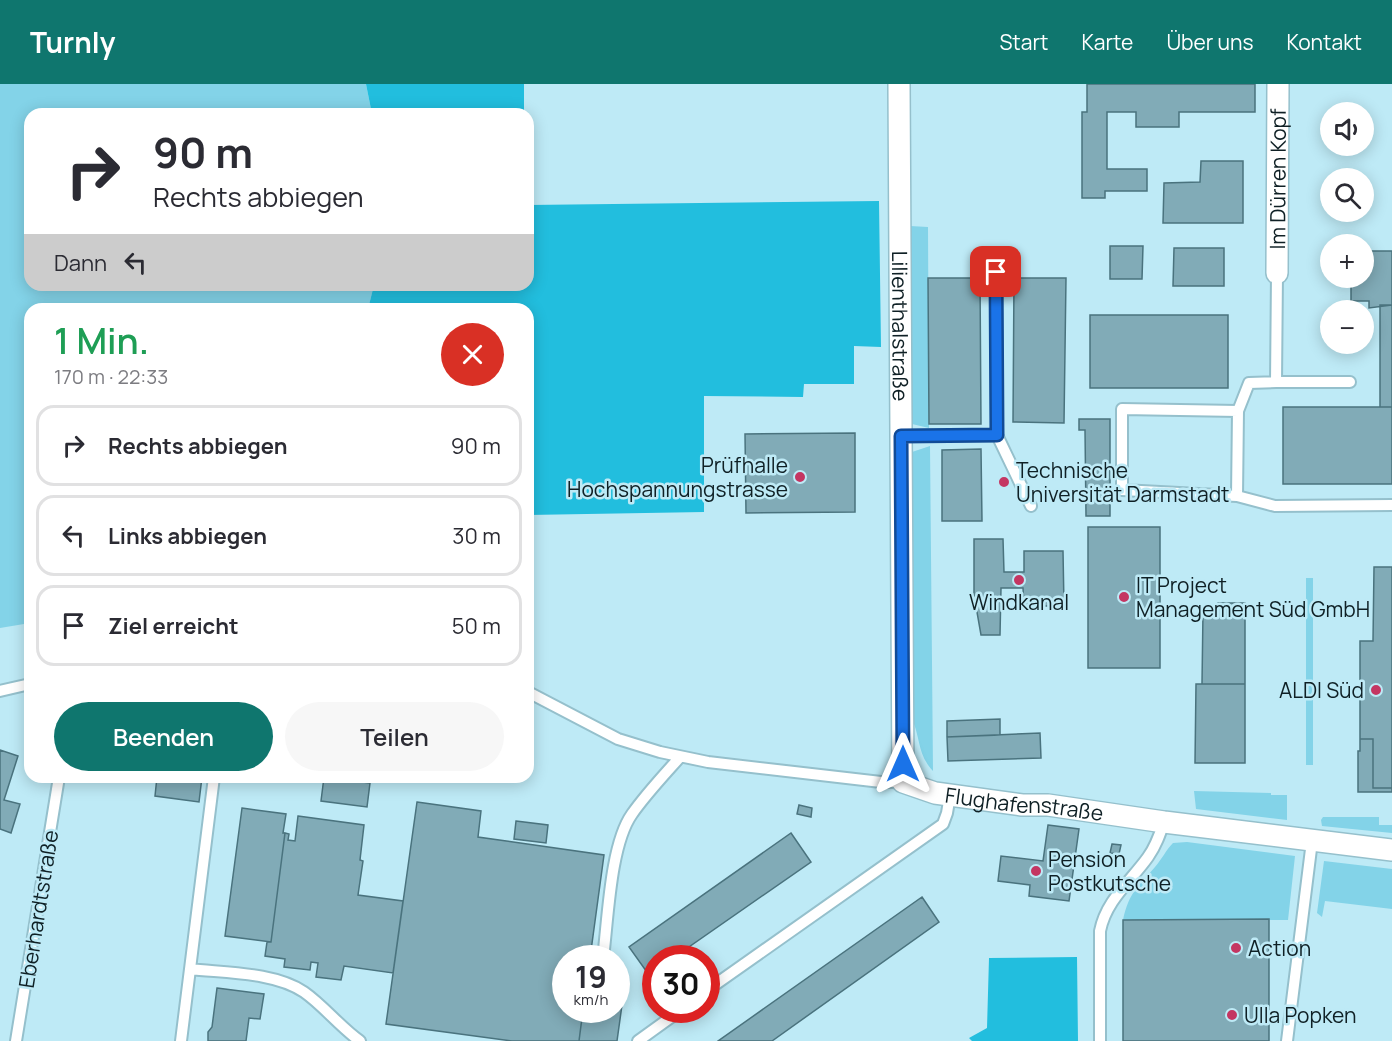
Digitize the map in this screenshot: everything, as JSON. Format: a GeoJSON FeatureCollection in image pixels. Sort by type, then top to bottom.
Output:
{"type":"FeatureCollection","features":[{"type":"Feature","properties":{"kind":"street","name":"Lilienthalstraße"},"geometry":{"type":"LineString","coordinates":[[899,84],[903,782]]}},
{"type":"Feature","properties":{"kind":"street","name":"Im Dürren Kopf"},"geometry":{"type":"LineString","coordinates":[[1277,273],[1278,84]]}},
{"type":"Feature","properties":{"kind":"street","name":"Flughafenstraße"},"geometry":{"type":"LineString","coordinates":[[903,782],[918,789],[950,795],[1022,805],[1059,806],[1164,822],[1392,850]]}},
{"type":"Feature","properties":{"kind":"lane"},"geometry":{"type":"LineString","coordinates":[[996,272],[997,435],[1031,506]]}},
{"type":"Feature","properties":{"kind":"lane"},"geometry":{"type":"LineString","coordinates":[[1276,382],[1277,273]]}},
{"type":"Feature","properties":{"kind":"lane"},"geometry":{"type":"LineString","coordinates":[[1237,496],[1238,411],[1249,383],[1350,382]]}},
{"type":"Feature","properties":{"kind":"lane"},"geometry":{"type":"LineString","coordinates":[[1238,411],[1122,409],[1122,489],[1237,496],[1275,506],[1392,505]]}},
{"type":"Feature","properties":{"kind":"lane"},"geometry":{"type":"LineString","coordinates":[[901,436],[997,435]]}},
{"type":"Feature","properties":{"kind":"lane"},"geometry":{"type":"LineString","coordinates":[[0,691],[24,685]]}},
{"type":"Feature","properties":{"kind":"lane","name":"Flughafenstraße"},"geometry":{"type":"LineString","coordinates":[[534,695],[618,739],[660,753],[881,782],[903,782]]}},
{"type":"Feature","properties":{"kind":"lane"},"geometry":{"type":"LineString","coordinates":[[605,945],[616,857],[622,833],[631,815],[680,757]]}},
{"type":"Feature","properties":{"kind":"lane","name":"Eberhardtstraße"},"geometry":{"type":"LineString","coordinates":[[16,1041],[58,783]]}},
{"type":"Feature","properties":{"kind":"lane"},"geometry":{"type":"LineString","coordinates":[[181,1041],[213,783]]}},
{"type":"Feature","properties":{"kind":"lane"},"geometry":{"type":"LineString","coordinates":[[720,981],[943,824],[950,795]]}},
{"type":"Feature","properties":{"kind":"lane"},"geometry":{"type":"LineString","coordinates":[[1100,1041],[1100,931],[1103,916],[1111,902],[1150,854],[1164,822]]}},
{"type":"Feature","properties":{"kind":"lane"},"geometry":{"type":"LineString","coordinates":[[1287,1041],[1312,841]]}},
{"type":"Feature","properties":{"kind":"lane"},"geometry":{"type":"LineString","coordinates":[[190,969],[289,982],[306,993],[347,1032],[360,1041]]}},
{"type":"Feature","properties":{"kind":"lane"},"geometry":{"type":"LineString","coordinates":[[638,1041],[663,1023]]}},
{"type":"Feature","properties":{"kind":"shaded area"},"geometry":{"type":"Polygon","coordinates":[[[0,84],[366,84],[371,108],[24,108],[24,291],[372,291],[370,303],[24,303],[24,624],[0,628],[0,84]]]}},
{"type":"Feature","properties":{"kind":"shaded area"},"geometry":{"type":"Polygon","coordinates":[[[366,84],[524,84],[524,108],[371,108],[366,84]]]}},
{"type":"Feature","properties":{"kind":"shaded area"},"geometry":{"type":"Polygon","coordinates":[[[879,201],[881,347],[854,346],[854,384],[804,384],[803,397],[704,396],[704,512],[534,515],[534,303],[370,303],[372,291],[534,291],[534,205],[879,201]]]}},
{"type":"Feature","properties":{"kind":"shaded area"},"geometry":{"type":"Polygon","coordinates":[[[910,226],[928,227],[929,428],[912,424],[910,226]]]}},
{"type":"Feature","properties":{"kind":"shaded area"},"geometry":{"type":"Polygon","coordinates":[[[930,446],[933,771],[924,759],[912,719],[912,452],[930,446]]]}},
{"type":"Feature","properties":{"kind":"shaded area"},"geometry":{"type":"Polygon","coordinates":[[[1306,578],[1313,578],[1313,765],[1306,765],[1306,578]]]}},
{"type":"Feature","properties":{"kind":"shaded area"},"geometry":{"type":"Polygon","coordinates":[[[1194,791],[1287,795],[1287,820],[1196,809],[1194,791]]]}},
{"type":"Feature","properties":{"kind":"shaded area"},"geometry":{"type":"Polygon","coordinates":[[[1323,817],[1379,817],[1379,825],[1392,825],[1392,833],[1322,826],[1323,817]]]}},
{"type":"Feature","properties":{"kind":"shaded area"},"geometry":{"type":"Polygon","coordinates":[[[1187,842],[1295,856],[1288,920],[1123,920],[1128,903],[1135,891],[1173,843],[1187,842]]]}},
{"type":"Feature","properties":{"kind":"shaded area"},"geometry":{"type":"Polygon","coordinates":[[[1324,861],[1392,869],[1392,909],[1325,901],[1322,917],[1317,913],[1324,861]]]}},
{"type":"Feature","properties":{"kind":"shaded area"},"geometry":{"type":"Polygon","coordinates":[[[1077,957],[1078,1041],[972,1041],[969,1038],[987,1028],[989,958],[1077,957]]]}},
{"type":"Feature","properties":{"kind":"building"},"geometry":{"type":"Polygon","coordinates":[[[1087,84],[1255,84],[1255,112],[1179,112],[1179,127],[1136,127],[1136,112],[1107,112],[1107,169],[1147,169],[1147,191],[1105,191],[1105,198],[1082,198],[1082,112],[1087,112],[1087,84]]]}},
{"type":"Feature","properties":{"kind":"building"},"geometry":{"type":"Polygon","coordinates":[[[1201,161],[1243,161],[1243,223],[1163,223],[1164,183],[1200,182],[1201,161]]]}},
{"type":"Feature","properties":{"kind":"building"},"geometry":{"type":"Polygon","coordinates":[[[1110,246],[1143,246],[1142,279],[1110,279],[1110,246]]]}},
{"type":"Feature","properties":{"kind":"building"},"geometry":{"type":"Polygon","coordinates":[[[1174,248],[1224,248],[1224,286],[1173,286],[1174,248]]]}},
{"type":"Feature","properties":{"kind":"building"},"geometry":{"type":"Polygon","coordinates":[[[1374,251],[1392,251],[1392,305],[1374,307],[1374,300],[1351,300],[1351,288],[1374,288],[1374,251]]]}},
{"type":"Feature","properties":{"kind":"building"},"geometry":{"type":"Polygon","coordinates":[[[928,278],[980,278],[981,424],[929,424],[928,278]]]}},
{"type":"Feature","properties":{"kind":"building"},"geometry":{"type":"Polygon","coordinates":[[[1014,278],[1066,278],[1064,423],[1013,422],[1014,278]]]}},
{"type":"Feature","properties":{"kind":"building"},"geometry":{"type":"Polygon","coordinates":[[[1380,305],[1392,305],[1392,407],[1380,407],[1380,305]]]}},
{"type":"Feature","properties":{"kind":"building"},"geometry":{"type":"Polygon","coordinates":[[[1090,315],[1228,315],[1228,388],[1090,388],[1090,315]]]}},
{"type":"Feature","properties":{"kind":"building"},"geometry":{"type":"Polygon","coordinates":[[[1283,407],[1392,407],[1392,484],[1283,484],[1283,407]]]}},
{"type":"Feature","properties":{"kind":"building"},"geometry":{"type":"Polygon","coordinates":[[[1079,419],[1110,419],[1110,516],[1086,516],[1085,430],[1079,430],[1079,419]]]}},
{"type":"Feature","properties":{"kind":"building","name":"Prüfhalle Hochspannungstrasse"},"geometry":{"type":"Polygon","coordinates":[[[855,433],[855,512],[746,513],[745,434],[855,433]]]}},
{"type":"Feature","properties":{"kind":"building"},"geometry":{"type":"Polygon","coordinates":[[[981,449],[982,521],[942,521],[942,450],[981,449]]]}},
{"type":"Feature","properties":{"kind":"building","name":"IT Project Management Süd GmbH"},"geometry":{"type":"Polygon","coordinates":[[[1088,527],[1160,527],[1160,668],[1088,668],[1088,527]]]}},
{"type":"Feature","properties":{"kind":"building","name":"Windkanal"},"geometry":{"type":"Polygon","coordinates":[[[974,539],[1003,539],[1004,572],[1024,572],[1024,551],[1063,551],[1064,606],[1024,606],[1023,588],[1001,588],[1000,635],[981,635],[974,595],[974,539]]]}},
{"type":"Feature","properties":{"kind":"building","name":"ALDI Süd"},"geometry":{"type":"Polygon","coordinates":[[[1374,567],[1392,567],[1392,788],[1373,788],[1373,739],[1360,739],[1360,641],[1373,641],[1374,567]]]}},
{"type":"Feature","properties":{"kind":"building"},"geometry":{"type":"Polygon","coordinates":[[[1218,603],[1245,603],[1245,684],[1202,684],[1203,612],[1218,612],[1218,603]]]}},
{"type":"Feature","properties":{"kind":"building"},"geometry":{"type":"Polygon","coordinates":[[[1196,684],[1245,684],[1245,763],[1195,763],[1196,684]]]}},
{"type":"Feature","properties":{"kind":"building"},"geometry":{"type":"Polygon","coordinates":[[[1000,719],[1000,735],[947,737],[947,721],[1000,719]]]}},
{"type":"Feature","properties":{"kind":"building"},"geometry":{"type":"Polygon","coordinates":[[[1040,733],[1041,758],[948,761],[947,737],[1040,733]]]}},
{"type":"Feature","properties":{"kind":"building"},"geometry":{"type":"Polygon","coordinates":[[[1360,739],[1373,739],[1373,788],[1392,788],[1392,792],[1358,792],[1360,739]]]}},
{"type":"Feature","properties":{"kind":"building"},"geometry":{"type":"Polygon","coordinates":[[[0,750],[18,756],[4,800],[20,804],[11,833],[0,829],[0,750]]]}},
{"type":"Feature","properties":{"kind":"building"},"geometry":{"type":"Polygon","coordinates":[[[156,783],[201,783],[199,802],[155,796],[156,783]]]}},
{"type":"Feature","properties":{"kind":"building"},"geometry":{"type":"Polygon","coordinates":[[[323,783],[370,783],[367,807],[321,801],[323,783]]]}},
{"type":"Feature","properties":{"kind":"building"},"geometry":{"type":"Polygon","coordinates":[[[417,802],[481,811],[478,837],[604,855],[592,945],[552,945],[552,1023],[581,1023],[579,1041],[512,1041],[386,1024],[417,802]]]}},
{"type":"Feature","properties":{"kind":"building"},"geometry":{"type":"Polygon","coordinates":[[[799,805],[812,808],[811,817],[797,814],[799,805]]]}},
{"type":"Feature","properties":{"kind":"building"},"geometry":{"type":"Polygon","coordinates":[[[242,808],[286,814],[271,942],[225,936],[242,808]]]}},
{"type":"Feature","properties":{"kind":"building"},"geometry":{"type":"Polygon","coordinates":[[[298,816],[364,825],[360,860],[363,861],[358,895],[403,901],[393,973],[344,966],[341,980],[316,977],[318,963],[311,962],[310,970],[284,967],[285,959],[265,956],[267,942],[271,942],[285,833],[289,834],[288,840],[295,841],[298,816]]]}},
{"type":"Feature","properties":{"kind":"building"},"geometry":{"type":"Polygon","coordinates":[[[516,821],[548,825],[546,843],[514,839],[516,821]]]}},
{"type":"Feature","properties":{"kind":"building","name":"Pension Postkutsche"},"geometry":{"type":"Polygon","coordinates":[[[1048,825],[1079,829],[1069,901],[1029,896],[1030,885],[998,881],[1001,856],[1043,861],[1048,825]]]}},
{"type":"Feature","properties":{"kind":"building"},"geometry":{"type":"Polygon","coordinates":[[[791,833],[811,862],[692,945],[642,945],[642,965],[630,946],[791,833]]]}},
{"type":"Feature","properties":{"kind":"building"},"geometry":{"type":"Polygon","coordinates":[[[1112,844],[1121,845],[1119,854],[1110,853],[1112,844]]]}},
{"type":"Feature","properties":{"kind":"building"},"geometry":{"type":"Polygon","coordinates":[[[922,897],[939,922],[772,1041],[718,1041],[922,897]]]}},
{"type":"Feature","properties":{"kind":"building"},"geometry":{"type":"Polygon","coordinates":[[[1269,919],[1269,1041],[1123,1041],[1123,920],[1269,919]]]}},
{"type":"Feature","properties":{"kind":"building"},"geometry":{"type":"Polygon","coordinates":[[[217,988],[264,994],[260,1019],[249,1018],[246,1041],[208,1041],[217,988]]]}},
{"type":"Feature","properties":{"kind":"building"},"geometry":{"type":"Polygon","coordinates":[[[581,1023],[620,1023],[617,1041],[579,1041],[581,1023]]]}},
{"type":"Feature","properties":{"kind":"place","name":"Prüfhalle Hochspannungstrasse"},"geometry":{"type":"Point","coordinates":[800,477]}},
{"type":"Feature","properties":{"kind":"place","name":"Technische Universität Darmstadt"},"geometry":{"type":"Point","coordinates":[1004,482]}},
{"type":"Feature","properties":{"kind":"place","name":"Windkanal"},"geometry":{"type":"Point","coordinates":[1019,580]}},
{"type":"Feature","properties":{"kind":"place","name":"IT Project Management Süd GmbH"},"geometry":{"type":"Point","coordinates":[1124,597]}},
{"type":"Feature","properties":{"kind":"place","name":"ALDI Süd"},"geometry":{"type":"Point","coordinates":[1376,690]}},
{"type":"Feature","properties":{"kind":"place","name":"Pension Postkutsche"},"geometry":{"type":"Point","coordinates":[1036,871]}},
{"type":"Feature","properties":{"kind":"place","name":"Action"},"geometry":{"type":"Point","coordinates":[1236,948]}},
{"type":"Feature","properties":{"kind":"place","name":"Ulla Popken"},"geometry":{"type":"Point","coordinates":[1232,1015]}},
{"type":"Feature","properties":{"kind":"route"},"geometry":{"type":"LineString","coordinates":[[903,764],[901,436],[997,435],[996,272]]}}]}
